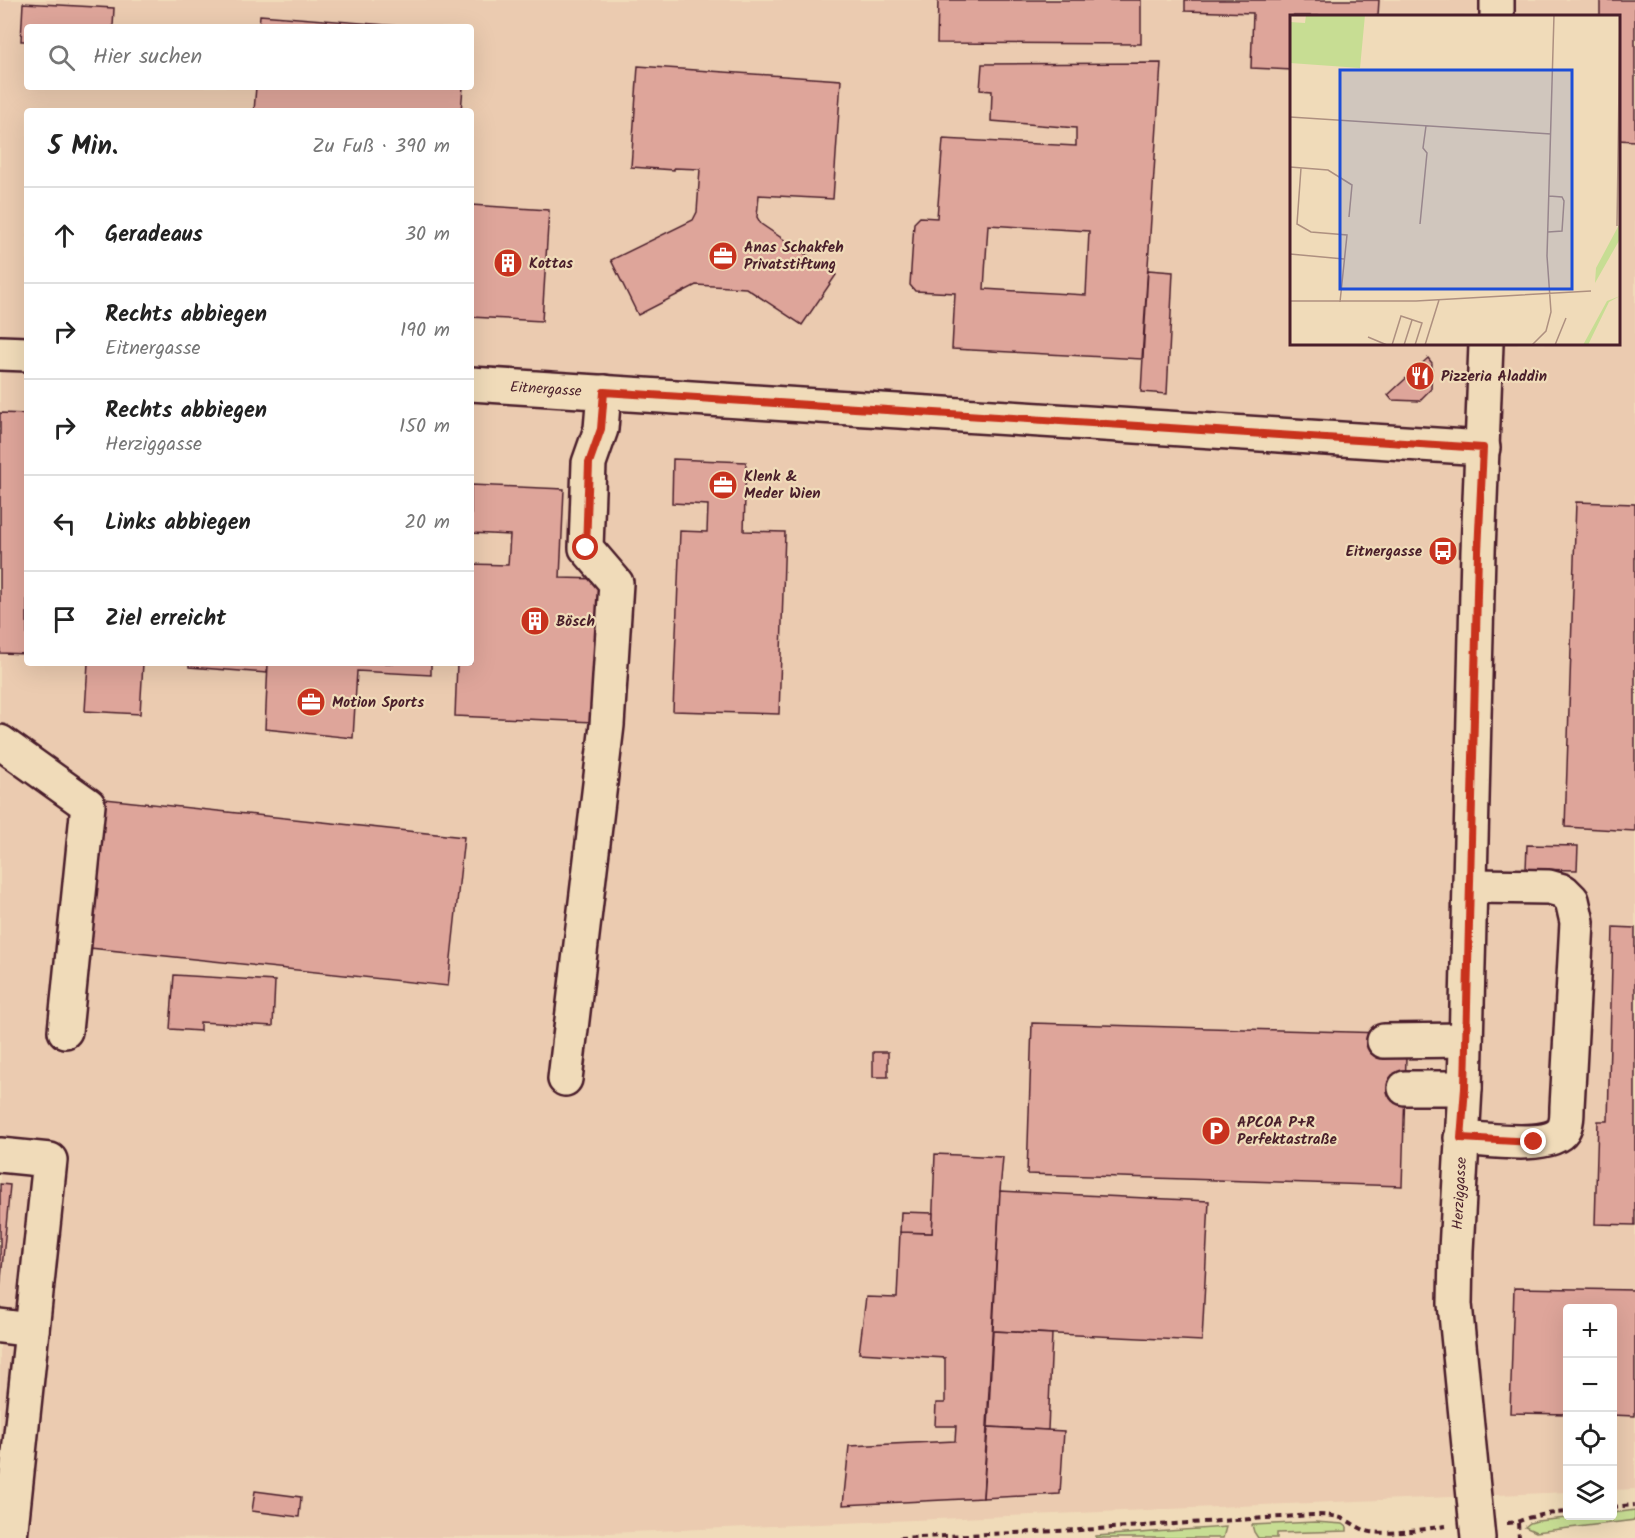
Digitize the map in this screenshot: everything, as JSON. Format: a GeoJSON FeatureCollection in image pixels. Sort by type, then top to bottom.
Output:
{"type":"FeatureCollection","features":[{"type":"Feature","properties":{"kind":"street","name":"Herziggasse"},"geometry":{"type":"LineString","coordinates":[[1477,1531],[1455,1304],[1465,1088],[1478,552],[1486,345]]}},
{"type":"Feature","properties":{"kind":"street"},"geometry":{"type":"LineString","coordinates":[[0,352],[24,354]]}},
{"type":"Feature","properties":{"kind":"street","name":"Eitnergasse"},"geometry":{"type":"LineString","coordinates":[[474,384],[1483,448]]}},
{"type":"Feature","properties":{"kind":"street"},"geometry":{"type":"LineString","coordinates":[[565,1079],[607,725],[616,583],[586,548],[589,463],[601,429],[604,392]]}},
{"type":"Feature","properties":{"kind":"street"},"geometry":{"type":"LineString","coordinates":[[0,742],[88,805],[65,1031]]}},
{"type":"Feature","properties":{"kind":"street"},"geometry":{"type":"LineString","coordinates":[[1461,1138],[1534,1142],[1553,1139],[1563,1131],[1568,1107],[1577,922],[1572,900],[1563,891],[1549,887],[1470,886]]}},
{"type":"Feature","properties":{"kind":"street"},"geometry":{"type":"LineString","coordinates":[[1384,1041],[1466,1040]]}},
{"type":"Feature","properties":{"kind":"street"},"geometry":{"type":"LineString","coordinates":[[1406,1088],[1465,1088]]}},
{"type":"Feature","properties":{"kind":"street"},"geometry":{"type":"LineString","coordinates":[[0,1155],[50,1160],[10,1538]]}},
{"type":"Feature","properties":{"kind":"street"},"geometry":{"type":"LineString","coordinates":[[0,1326],[32,1330]]}},
{"type":"Feature","properties":{"kind":"path"},"geometry":{"type":"LineString","coordinates":[[1617,1507],[1635,1505]]}},
{"type":"Feature","properties":{"kind":"path"},"geometry":{"type":"LineString","coordinates":[[1519,1538],[1518,1522],[1535,1516],[1563,1513]]}},
{"type":"Feature","properties":{"kind":"path"},"geometry":{"type":"LineString","coordinates":[[899,1538],[1081,1530],[1313,1515],[1336,1516],[1364,1530],[1378,1532],[1477,1531]]}},
{"type":"Feature","properties":{"kind":"shaded area"},"geometry":{"type":"Polygon","coordinates":[[[0,0],[1635,0],[1635,1489],[1617,1490],[1617,1304],[1563,1304],[1563,1492],[516,1537],[0,1538],[0,0]]]}},
{"type":"Feature","properties":{"kind":"green space"},"geometry":{"type":"Polygon","coordinates":[[[1635,1510],[1635,1520],[1536,1532],[1525,1527],[1537,1521],[1563,1518],[1617,1520],[1617,1512],[1635,1510]]]}},
{"type":"Feature","properties":{"kind":"green space"},"geometry":{"type":"Polygon","coordinates":[[[1315,1522],[1343,1524],[1347,1527],[1347,1531],[1277,1533],[1277,1538],[1258,1538],[1252,1525],[1315,1522]]]}},
{"type":"Feature","properties":{"kind":"green space"},"geometry":{"type":"Polygon","coordinates":[[[1226,1527],[1223,1538],[1096,1538],[1096,1536],[1226,1527]]]}},
{"type":"Feature","properties":{"kind":"building"},"geometry":{"type":"Polygon","coordinates":[[[938,0],[1141,0],[1141,44],[937,43],[938,0]]]}},
{"type":"Feature","properties":{"kind":"building"},"geometry":{"type":"Polygon","coordinates":[[[1185,0],[1379,0],[1378,15],[1290,15],[1290,70],[1251,68],[1253,13],[1185,11],[1185,0]]]}},
{"type":"Feature","properties":{"kind":"building"},"geometry":{"type":"Polygon","coordinates":[[[1600,0],[1635,0],[1635,141],[1620,140],[1620,15],[1600,15],[1600,0]]]}},
{"type":"Feature","properties":{"kind":"building"},"geometry":{"type":"Polygon","coordinates":[[[23,3],[114,8],[113,24],[24,24],[24,41],[21,41],[23,3]]]}},
{"type":"Feature","properties":{"kind":"building"},"geometry":{"type":"Polygon","coordinates":[[[260,15],[374,24],[259,24],[260,15]]]}},
{"type":"Feature","properties":{"kind":"building"},"geometry":{"type":"Polygon","coordinates":[[[1161,63],[1142,359],[952,349],[955,293],[915,291],[910,285],[914,223],[920,217],[937,218],[943,139],[1076,146],[1076,128],[991,121],[992,91],[980,90],[982,64],[1161,63]],[[988,225],[984,289],[1086,295],[1089,231],[988,225]]]}},
{"type":"Feature","properties":{"kind":"building"},"geometry":{"type":"Polygon","coordinates":[[[638,66],[841,80],[833,199],[759,195],[757,217],[761,224],[836,275],[802,325],[746,288],[696,285],[638,315],[611,260],[693,220],[697,212],[700,169],[631,167],[638,66]]]}},
{"type":"Feature","properties":{"kind":"building"},"geometry":{"type":"Polygon","coordinates":[[[256,90],[463,90],[461,108],[254,108],[256,90]]]}},
{"type":"Feature","properties":{"kind":"building","name":"Kottas"},"geometry":{"type":"Polygon","coordinates":[[[474,205],[549,210],[542,321],[474,317],[474,205]]]}},
{"type":"Feature","properties":{"kind":"building"},"geometry":{"type":"Polygon","coordinates":[[[1148,270],[1173,272],[1167,394],[1141,392],[1148,270]]]}},
{"type":"Feature","properties":{"kind":"building","name":"Pizzeria Aladdin"},"geometry":{"type":"Polygon","coordinates":[[[1428,358],[1432,363],[1431,389],[1419,401],[1392,400],[1388,395],[1428,358]]]}},
{"type":"Feature","properties":{"kind":"building"},"geometry":{"type":"Polygon","coordinates":[[[0,413],[24,414],[24,654],[0,653],[0,413]]]}},
{"type":"Feature","properties":{"kind":"building"},"geometry":{"type":"Polygon","coordinates":[[[673,459],[746,462],[744,531],[785,532],[779,714],[673,711],[680,531],[707,532],[708,505],[672,503],[673,459]]]}},
{"type":"Feature","properties":{"kind":"building","name":"Bösch"},"geometry":{"type":"Polygon","coordinates":[[[474,485],[564,489],[560,578],[601,579],[594,722],[455,716],[457,666],[474,666],[474,564],[508,565],[510,535],[474,533],[474,485]]]}},
{"type":"Feature","properties":{"kind":"building"},"geometry":{"type":"Polygon","coordinates":[[[1576,502],[1635,504],[1635,831],[1565,827],[1576,502]]]}},
{"type":"Feature","properties":{"kind":"building"},"geometry":{"type":"Polygon","coordinates":[[[88,666],[143,666],[140,714],[85,711],[88,666]]]}},
{"type":"Feature","properties":{"kind":"building"},"geometry":{"type":"Polygon","coordinates":[[[189,666],[268,666],[267,673],[189,666]]]}},
{"type":"Feature","properties":{"kind":"building","name":"Motion Sports"},"geometry":{"type":"Polygon","coordinates":[[[268,666],[431,666],[431,675],[357,671],[353,738],[265,729],[268,666]]]}},
{"type":"Feature","properties":{"kind":"building"},"geometry":{"type":"Polygon","coordinates":[[[105,799],[464,837],[448,986],[90,948],[105,799]]]}},
{"type":"Feature","properties":{"kind":"building"},"geometry":{"type":"Polygon","coordinates":[[[1527,845],[1578,846],[1577,870],[1526,869],[1527,845]]]}},
{"type":"Feature","properties":{"kind":"building"},"geometry":{"type":"Polygon","coordinates":[[[1613,927],[1635,928],[1635,1225],[1595,1224],[1598,1121],[1608,1121],[1613,927]]]}},
{"type":"Feature","properties":{"kind":"building"},"geometry":{"type":"Polygon","coordinates":[[[174,975],[275,981],[273,1026],[200,1022],[200,1031],[170,1029],[174,975]]]}},
{"type":"Feature","properties":{"kind":"building","name":"APCOA P+R Perfektastraße"},"geometry":{"type":"Polygon","coordinates":[[[1032,1023],[1384,1033],[1406,1057],[1402,1186],[1027,1174],[1032,1023]]]}},
{"type":"Feature","properties":{"kind":"building"},"geometry":{"type":"Polygon","coordinates":[[[873,1052],[888,1052],[888,1077],[873,1077],[873,1052]]]}},
{"type":"Feature","properties":{"kind":"building"},"geometry":{"type":"Polygon","coordinates":[[[935,1154],[1003,1157],[983,1498],[843,1505],[849,1446],[955,1441],[956,1426],[935,1426],[936,1403],[945,1403],[945,1358],[859,1353],[866,1297],[897,1298],[900,1232],[932,1233],[935,1154]]]}},
{"type":"Feature","properties":{"kind":"building"},"geometry":{"type":"Polygon","coordinates":[[[0,1184],[10,1185],[0,1289],[0,1184]]]}},
{"type":"Feature","properties":{"kind":"building"},"geometry":{"type":"Polygon","coordinates":[[[1000,1191],[1209,1201],[1202,1341],[993,1331],[1000,1191]]]}},
{"type":"Feature","properties":{"kind":"building"},"geometry":{"type":"Polygon","coordinates":[[[901,1212],[933,1213],[932,1233],[900,1232],[901,1212]]]}},
{"type":"Feature","properties":{"kind":"building"},"geometry":{"type":"Polygon","coordinates":[[[1514,1288],[1635,1290],[1635,1416],[1617,1415],[1617,1304],[1563,1304],[1563,1414],[1510,1413],[1514,1288]]]}},
{"type":"Feature","properties":{"kind":"building"},"geometry":{"type":"Polygon","coordinates":[[[993,1331],[1052,1334],[1048,1430],[988,1427],[993,1331]]]}},
{"type":"Feature","properties":{"kind":"building"},"geometry":{"type":"Polygon","coordinates":[[[988,1427],[1064,1431],[1060,1494],[983,1498],[988,1427]]]}},
{"type":"Feature","properties":{"kind":"building"},"geometry":{"type":"Polygon","coordinates":[[[255,1491],[301,1497],[299,1517],[252,1511],[255,1491]]]}},
{"type":"Feature","properties":{"kind":"place","name":"Anas Schakfeh Privatstiftung"},"geometry":{"type":"Point","coordinates":[723,256]}},
{"type":"Feature","properties":{"kind":"place","name":"Kottas"},"geometry":{"type":"Point","coordinates":[508,263]}},
{"type":"Feature","properties":{"kind":"place","name":"Pizzeria Aladdin"},"geometry":{"type":"Point","coordinates":[1420,376]}},
{"type":"Feature","properties":{"kind":"place","name":"Klenk & Meder Wien"},"geometry":{"type":"Point","coordinates":[723,485]}},
{"type":"Feature","properties":{"kind":"place","name":"Eitnergasse"},"geometry":{"type":"Point","coordinates":[1443,551]}},
{"type":"Feature","properties":{"kind":"place","name":"Bösch"},"geometry":{"type":"Point","coordinates":[535,621]}},
{"type":"Feature","properties":{"kind":"place","name":"Motion Sports"},"geometry":{"type":"Point","coordinates":[311,702]}},
{"type":"Feature","properties":{"kind":"place","name":"APCOA P+R Perfektastraße"},"geometry":{"type":"Point","coordinates":[1216,1131]}},
{"type":"Feature","properties":{"kind":"route"},"geometry":{"type":"LineString","coordinates":[[586,548],[589,463],[601,429],[604,392],[1483,448],[1478,552],[1465,1088],[1461,1138],[1534,1142]]}}]}
